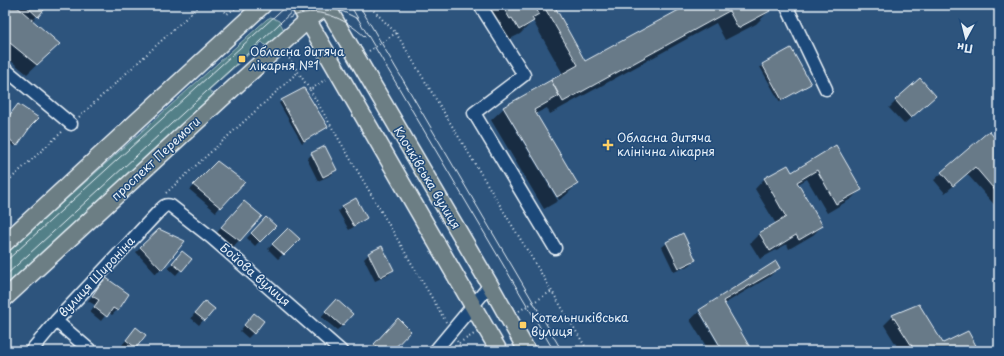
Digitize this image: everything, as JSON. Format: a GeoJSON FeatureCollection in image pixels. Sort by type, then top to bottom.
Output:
{"type":"FeatureCollection","features":[{"type":"Feature","properties":{"kind":"main road"},"geometry":{"type":"LineString","coordinates":[[5,243],[263,5]]}},
{"type":"Feature","properties":{"kind":"main road","name":"Клочківська вулиця"},"geometry":{"type":"LineString","coordinates":[[299,5],[499,351]]}},
{"type":"Feature","properties":{"kind":"main road","name":"Клочківська вулиця"},"geometry":{"type":"LineString","coordinates":[[326,6],[490,285],[527,351]]}},
{"type":"Feature","properties":{"kind":"main road","name":"проспект Перемоги"},"geometry":{"type":"LineString","coordinates":[[5,298],[308,20],[326,6]]}},
{"type":"Feature","properties":{"kind":"street"},"geometry":{"type":"LineString","coordinates":[[480,5],[524,75],[474,113],[555,248]]}},
{"type":"Feature","properties":{"kind":"street"},"geometry":{"type":"LineString","coordinates":[[786,5],[826,89]]}},
{"type":"Feature","properties":{"kind":"street"},"geometry":{"type":"LineString","coordinates":[[5,69],[71,124]]}},
{"type":"Feature","properties":{"kind":"street","name":"вулиця Широніна"},"geometry":{"type":"LineString","coordinates":[[31,351],[56,321],[165,206]]}},
{"type":"Feature","properties":{"kind":"street","name":"Бойова вулиця"},"geometry":{"type":"LineString","coordinates":[[165,206],[172,206],[212,238],[341,351]]}},
{"type":"Feature","properties":{"kind":"street"},"geometry":{"type":"LineString","coordinates":[[435,351],[490,285]]}},
{"type":"Feature","properties":{"kind":"street"},"geometry":{"type":"LineString","coordinates":[[56,321],[91,351]]}},
{"type":"Feature","properties":{"kind":"path"},"geometry":{"type":"LineString","coordinates":[[5,184],[200,5]]}},
{"type":"Feature","properties":{"kind":"path"},"geometry":{"type":"LineString","coordinates":[[220,5],[228,14],[237,7]]}},
{"type":"Feature","properties":{"kind":"path"},"geometry":{"type":"LineString","coordinates":[[368,5],[396,33],[588,351]]}},
{"type":"Feature","properties":{"kind":"path"},"geometry":{"type":"LineString","coordinates":[[366,53],[396,33]]}},
{"type":"Feature","properties":{"kind":"path"},"geometry":{"type":"LineString","coordinates":[[286,53],[310,90],[452,332]]}},
{"type":"Feature","properties":{"kind":"path"},"geometry":{"type":"LineString","coordinates":[[310,90],[326,79]]}},
{"type":"Feature","properties":{"kind":"path"},"geometry":{"type":"LineString","coordinates":[[518,312],[552,291]]}},
{"type":"Feature","properties":{"kind":"path"},"geometry":{"type":"LineString","coordinates":[[458,343],[475,334]]}},
{"type":"Feature","properties":{"kind":"green space"},"geometry":{"type":"Polygon","coordinates":[[[271,17],[279,21],[283,28],[282,33],[266,46],[262,42],[209,90],[213,95],[5,287],[5,254],[271,17]]]}},
{"type":"Feature","properties":{"kind":"building"},"geometry":{"type":"Polygon","coordinates":[[[8,5],[15,5],[60,44],[37,65],[5,39],[5,10],[8,5]]]}},
{"type":"Feature","properties":{"kind":"building"},"geometry":{"type":"Polygon","coordinates":[[[25,5],[48,5],[38,17],[25,5]]]}},
{"type":"Feature","properties":{"kind":"building"},"geometry":{"type":"Polygon","coordinates":[[[504,5],[534,5],[539,14],[532,18],[534,21],[519,30],[512,18],[510,19],[504,9],[506,8],[504,5]]]}},
{"type":"Feature","properties":{"kind":"building"},"geometry":{"type":"Polygon","coordinates":[[[543,5],[554,5],[585,61],[688,5],[767,5],[770,11],[738,28],[729,11],[563,102],[551,80],[578,65],[543,5]]]}},
{"type":"Feature","properties":{"kind":"building"},"geometry":{"type":"Polygon","coordinates":[[[791,48],[811,84],[782,100],[762,64],[791,48]]]}},
{"type":"Feature","properties":{"kind":"building"},"geometry":{"type":"Polygon","coordinates":[[[920,78],[936,96],[911,118],[895,100],[920,78]]]}},
{"type":"Feature","properties":{"kind":"building"},"geometry":{"type":"Polygon","coordinates":[[[551,80],[559,96],[534,110],[578,184],[557,197],[503,107],[551,80]]]}},
{"type":"Feature","properties":{"kind":"building"},"geometry":{"type":"Polygon","coordinates":[[[304,88],[328,127],[304,141],[281,100],[304,88]]]}},
{"type":"Feature","properties":{"kind":"building"},"geometry":{"type":"Polygon","coordinates":[[[18,104],[39,118],[31,126],[17,146],[5,135],[5,121],[18,104]]]}},
{"type":"Feature","properties":{"kind":"building"},"geometry":{"type":"Polygon","coordinates":[[[989,131],[999,143],[999,195],[975,167],[953,186],[941,172],[989,131]]]}},
{"type":"Feature","properties":{"kind":"building"},"geometry":{"type":"Polygon","coordinates":[[[836,145],[862,190],[836,204],[817,170],[797,182],[823,226],[799,240],[796,235],[770,251],[759,233],[786,217],[764,178],[788,165],[792,172],[836,145]]]}},
{"type":"Feature","properties":{"kind":"building"},"geometry":{"type":"Polygon","coordinates":[[[325,146],[337,170],[323,177],[311,153],[325,146]]]}},
{"type":"Feature","properties":{"kind":"building"},"geometry":{"type":"Polygon","coordinates":[[[217,161],[245,182],[221,208],[193,185],[217,161]]]}},
{"type":"Feature","properties":{"kind":"building"},"geometry":{"type":"Polygon","coordinates":[[[356,198],[367,218],[354,226],[342,206],[356,198]]]}},
{"type":"Feature","properties":{"kind":"building"},"geometry":{"type":"Polygon","coordinates":[[[244,201],[262,216],[240,241],[221,227],[244,201]]]}},
{"type":"Feature","properties":{"kind":"building"},"geometry":{"type":"Polygon","coordinates":[[[266,217],[276,226],[260,242],[251,233],[266,217]]]}},
{"type":"Feature","properties":{"kind":"building"},"geometry":{"type":"Polygon","coordinates":[[[288,228],[300,239],[284,255],[272,244],[288,228]]]}},
{"type":"Feature","properties":{"kind":"building"},"geometry":{"type":"Polygon","coordinates":[[[159,229],[185,241],[162,270],[140,247],[159,229]]]}},
{"type":"Feature","properties":{"kind":"building"},"geometry":{"type":"Polygon","coordinates":[[[683,233],[696,260],[679,268],[666,242],[683,233]]]}},
{"type":"Feature","properties":{"kind":"building"},"geometry":{"type":"Polygon","coordinates":[[[382,246],[394,270],[380,277],[368,253],[382,246]]]}},
{"type":"Feature","properties":{"kind":"building"},"geometry":{"type":"Polygon","coordinates":[[[182,251],[192,259],[182,271],[172,263],[182,251]]]}},
{"type":"Feature","properties":{"kind":"building"},"geometry":{"type":"Polygon","coordinates":[[[776,261],[780,268],[723,301],[752,351],[723,351],[699,310],[776,261]]]}},
{"type":"Feature","properties":{"kind":"building"},"geometry":{"type":"Polygon","coordinates":[[[105,277],[129,294],[118,311],[113,308],[107,317],[94,307],[99,300],[92,296],[105,277]]]}},
{"type":"Feature","properties":{"kind":"building"},"geometry":{"type":"Polygon","coordinates":[[[336,299],[353,314],[342,326],[325,311],[336,299]]]}},
{"type":"Feature","properties":{"kind":"building"},"geometry":{"type":"Polygon","coordinates":[[[205,301],[215,309],[205,321],[195,313],[205,301]]]}},
{"type":"Feature","properties":{"kind":"building"},"geometry":{"type":"Polygon","coordinates":[[[919,304],[943,343],[968,331],[979,351],[915,351],[892,315],[919,304]]]}},
{"type":"Feature","properties":{"kind":"building"},"geometry":{"type":"Polygon","coordinates":[[[254,313],[264,321],[254,334],[244,325],[254,313]]]}},
{"type":"Feature","properties":{"kind":"building"},"geometry":{"type":"Polygon","coordinates":[[[398,318],[411,331],[392,351],[380,351],[374,344],[398,318]]]}},
{"type":"Feature","properties":{"kind":"building"},"geometry":{"type":"Polygon","coordinates":[[[136,327],[146,335],[136,348],[126,340],[136,327]]]}},
{"type":"Feature","properties":{"kind":"tram line"},"geometry":{"type":"LineString","coordinates":[[5,262],[287,5]]}},
{"type":"Feature","properties":{"kind":"tram line"},"geometry":{"type":"LineString","coordinates":[[5,276],[299,5]]}},
{"type":"Feature","properties":{"kind":"tram line"},"geometry":{"type":"LineString","coordinates":[[320,5],[344,12],[358,19]]}},
{"type":"Feature","properties":{"kind":"tram line"},"geometry":{"type":"LineString","coordinates":[[350,5],[554,351]]}},
{"type":"Feature","properties":{"kind":"tram line"},"geometry":{"type":"LineString","coordinates":[[359,5],[562,351]]}},
{"type":"Feature","properties":{"kind":"tram line"},"geometry":{"type":"LineString","coordinates":[[289,18],[309,12],[330,15],[348,24],[365,37]]}},
{"type":"Feature","properties":{"kind":"place","name":"Обласна дитяча лікарня №1"},"geometry":{"type":"Point","coordinates":[242,59]}},
{"type":"Feature","properties":{"kind":"place","name":"Обласна дитяча клінічна лікарня"},"geometry":{"type":"Point","coordinates":[608,145]}},
{"type":"Feature","properties":{"kind":"place","name":"Котельниківська вулиця"},"geometry":{"type":"Point","coordinates":[523,325]}}]}
